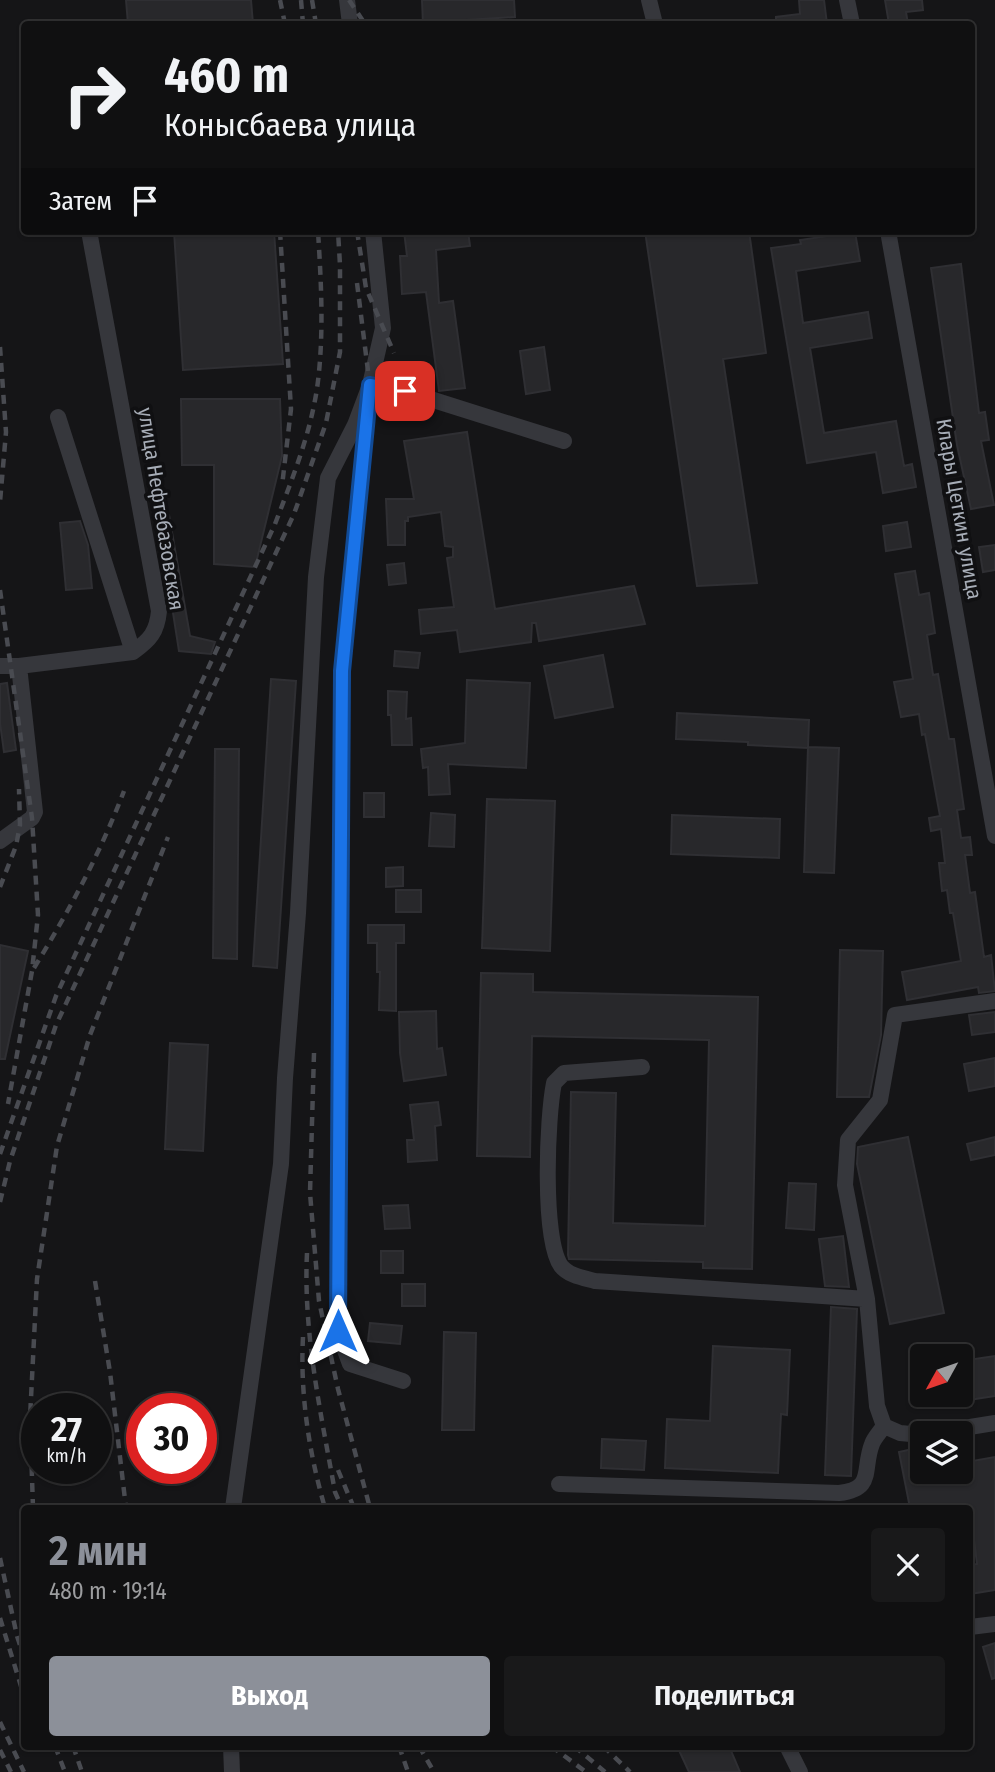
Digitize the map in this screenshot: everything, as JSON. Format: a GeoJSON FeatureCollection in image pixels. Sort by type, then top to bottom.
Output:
{"type":"FeatureCollection","features":[{"type":"Feature","properties":{"kind":"street"},"geometry":{"type":"LineString","coordinates":[[347,0],[350,21]]}},
{"type":"Feature","properties":{"kind":"street"},"geometry":{"type":"LineString","coordinates":[[649,0],[654,21]]}},
{"type":"Feature","properties":{"kind":"street"},"geometry":{"type":"LineString","coordinates":[[847,0],[851,21]]}},
{"type":"Feature","properties":{"kind":"street","name":"улица Нефтебазовская"},"geometry":{"type":"LineString","coordinates":[[90,235],[159,611],[158,628],[148,641],[133,652]]}},
{"type":"Feature","properties":{"kind":"street"},"geometry":{"type":"LineString","coordinates":[[373,235],[383,328],[370,385],[342,671],[338,1331],[350,1364],[403,1381]]}},
{"type":"Feature","properties":{"kind":"street","name":"Клары Цеткин улица"},"geometry":{"type":"LineString","coordinates":[[889,235],[995,836]]}},
{"type":"Feature","properties":{"kind":"street"},"geometry":{"type":"LineString","coordinates":[[370,385],[405,391],[564,441]]}},
{"type":"Feature","properties":{"kind":"street"},"geometry":{"type":"LineString","coordinates":[[233,1505],[281,1164],[316,577],[326,490],[328,478],[355,425],[370,385]]}},
{"type":"Feature","properties":{"kind":"street"},"geometry":{"type":"LineString","coordinates":[[0,666],[133,652],[58,417]]}},
{"type":"Feature","properties":{"kind":"street"},"geometry":{"type":"LineString","coordinates":[[0,841],[32,818],[35,812],[19,666]]}},
{"type":"Feature","properties":{"kind":"street"},"geometry":{"type":"LineString","coordinates":[[910,1434],[884,1426],[877,1406],[867,1299],[845,1185],[848,1140],[880,1100],[895,1015],[995,1001]]}},
{"type":"Feature","properties":{"kind":"street"},"geometry":{"type":"LineString","coordinates":[[642,1067],[564,1073],[554,1083],[548,1191],[554,1247],[562,1266],[575,1276],[595,1282],[867,1299]]}},
{"type":"Feature","properties":{"kind":"street"},"geometry":{"type":"LineString","coordinates":[[973,1427],[995,1423]]}},
{"type":"Feature","properties":{"kind":"street"},"geometry":{"type":"LineString","coordinates":[[559,1484],[854,1492],[864,1483],[872,1443],[884,1426]]}},
{"type":"Feature","properties":{"kind":"street"},"geometry":{"type":"LineString","coordinates":[[973,1628],[995,1624]]}},
{"type":"Feature","properties":{"kind":"street"},"geometry":{"type":"LineString","coordinates":[[231,1750],[232,1772]]}},
{"type":"Feature","properties":{"kind":"street"},"geometry":{"type":"LineString","coordinates":[[789,1750],[800,1772]]}},
{"type":"Feature","properties":{"kind":"building"},"geometry":{"type":"Polygon","coordinates":[[[126,0],[251,0],[253,21],[128,21],[126,0]]]}},
{"type":"Feature","properties":{"kind":"building"},"geometry":{"type":"Polygon","coordinates":[[[422,0],[514,0],[515,17],[423,21],[422,0]]]}},
{"type":"Feature","properties":{"kind":"building"},"geometry":{"type":"Polygon","coordinates":[[[799,0],[824,0],[827,21],[776,21],[776,17],[800,14],[799,0]]]}},
{"type":"Feature","properties":{"kind":"building"},"geometry":{"type":"Polygon","coordinates":[[[885,0],[922,0],[923,10],[906,12],[908,21],[888,21],[885,0]]]}},
{"type":"Feature","properties":{"kind":"building"},"geometry":{"type":"Polygon","coordinates":[[[174,235],[274,235],[283,364],[183,370],[174,235]]]}},
{"type":"Feature","properties":{"kind":"building"},"geometry":{"type":"Polygon","coordinates":[[[404,235],[469,235],[470,246],[436,250],[439,303],[453,301],[465,388],[439,391],[426,292],[402,294],[400,256],[407,256],[404,235]]]}},
{"type":"Feature","properties":{"kind":"building"},"geometry":{"type":"Polygon","coordinates":[[[646,235],[750,235],[766,353],[723,359],[757,583],[697,586],[646,235]]]}},
{"type":"Feature","properties":{"kind":"building"},"geometry":{"type":"Polygon","coordinates":[[[856,235],[860,261],[796,271],[803,323],[868,312],[872,338],[810,348],[824,433],[896,421],[904,466],[912,464],[916,487],[883,493],[876,452],[807,463],[771,248],[801,244],[800,240],[856,235]]]}},
{"type":"Feature","properties":{"kind":"building"},"geometry":{"type":"Polygon","coordinates":[[[961,264],[979,413],[985,412],[989,440],[981,441],[994,505],[971,509],[957,445],[931,268],[961,264]]]}},
{"type":"Feature","properties":{"kind":"building"},"geometry":{"type":"Polygon","coordinates":[[[544,347],[550,390],[526,394],[520,351],[544,347]]]}},
{"type":"Feature","properties":{"kind":"building"},"geometry":{"type":"Polygon","coordinates":[[[181,399],[280,399],[282,456],[255,567],[214,564],[214,465],[182,465],[181,399]]]}},
{"type":"Feature","properties":{"kind":"building"},"geometry":{"type":"Polygon","coordinates":[[[467,432],[495,609],[634,586],[645,624],[539,641],[536,623],[532,623],[531,642],[460,652],[457,630],[421,634],[419,610],[454,607],[447,558],[453,557],[453,547],[445,546],[441,512],[408,517],[408,521],[405,521],[405,545],[388,545],[386,499],[414,499],[404,441],[467,432]]]}},
{"type":"Feature","properties":{"kind":"building"},"geometry":{"type":"Polygon","coordinates":[[[169,515],[190,636],[215,642],[211,654],[179,651],[158,517],[169,515]]]}},
{"type":"Feature","properties":{"kind":"building"},"geometry":{"type":"Polygon","coordinates":[[[80,521],[88,545],[92,588],[66,590],[60,523],[80,521]]]}},
{"type":"Feature","properties":{"kind":"building"},"geometry":{"type":"Polygon","coordinates":[[[907,522],[911,547],[886,551],[883,526],[907,522]]]}},
{"type":"Feature","properties":{"kind":"building"},"geometry":{"type":"Polygon","coordinates":[[[995,545],[995,570],[983,572],[979,547],[995,545]]]}},
{"type":"Feature","properties":{"kind":"building"},"geometry":{"type":"Polygon","coordinates":[[[404,563],[406,583],[389,585],[387,565],[404,563]]]}},
{"type":"Feature","properties":{"kind":"building"},"geometry":{"type":"Polygon","coordinates":[[[915,571],[919,595],[929,593],[935,633],[927,635],[933,675],[938,674],[949,739],[954,739],[964,809],[957,810],[961,838],[970,837],[972,855],[965,855],[970,893],[975,892],[984,957],[991,955],[995,991],[979,993],[978,987],[907,1000],[902,972],[961,961],[947,890],[942,891],[939,863],[945,863],[941,829],[931,831],[929,818],[940,816],[925,734],[922,735],[919,714],[901,717],[894,682],[913,679],[895,574],[915,571]]]}},
{"type":"Feature","properties":{"kind":"building"},"geometry":{"type":"Polygon","coordinates":[[[395,651],[420,653],[418,668],[394,666],[395,651]]]}},
{"type":"Feature","properties":{"kind":"building"},"geometry":{"type":"Polygon","coordinates":[[[603,655],[613,707],[555,718],[544,666],[603,655]]]}},
{"type":"Feature","properties":{"kind":"building"},"geometry":{"type":"Polygon","coordinates":[[[271,679],[296,681],[277,968],[253,966],[271,679]]]}},
{"type":"Feature","properties":{"kind":"building"},"geometry":{"type":"Polygon","coordinates":[[[467,680],[530,683],[526,768],[448,764],[450,794],[429,795],[428,767],[423,768],[421,749],[465,743],[467,680]]]}},
{"type":"Feature","properties":{"kind":"building"},"geometry":{"type":"Polygon","coordinates":[[[7,683],[16,750],[4,752],[0,723],[0,684],[7,683]]]}},
{"type":"Feature","properties":{"kind":"building"},"geometry":{"type":"Polygon","coordinates":[[[388,691],[407,692],[406,719],[411,718],[412,745],[392,745],[388,691]]]}},
{"type":"Feature","properties":{"kind":"building"},"geometry":{"type":"Polygon","coordinates":[[[677,713],[809,720],[808,748],[676,739],[677,713]]]}},
{"type":"Feature","properties":{"kind":"building"},"geometry":{"type":"Polygon","coordinates":[[[808,747],[839,748],[834,873],[804,872],[808,747]]]}},
{"type":"Feature","properties":{"kind":"building"},"geometry":{"type":"Polygon","coordinates":[[[215,749],[239,749],[237,959],[213,958],[215,749]]]}},
{"type":"Feature","properties":{"kind":"building"},"geometry":{"type":"Polygon","coordinates":[[[364,793],[384,793],[384,817],[364,817],[364,793]]]}},
{"type":"Feature","properties":{"kind":"building"},"geometry":{"type":"Polygon","coordinates":[[[487,799],[555,801],[550,951],[482,948],[487,799]]]}},
{"type":"Feature","properties":{"kind":"building"},"geometry":{"type":"Polygon","coordinates":[[[431,813],[455,815],[454,847],[429,846],[431,813]]]}},
{"type":"Feature","properties":{"kind":"building"},"geometry":{"type":"Polygon","coordinates":[[[672,815],[780,819],[779,858],[671,854],[672,815]]]}},
{"type":"Feature","properties":{"kind":"building"},"geometry":{"type":"Polygon","coordinates":[[[403,867],[403,886],[386,887],[386,868],[403,867]]]}},
{"type":"Feature","properties":{"kind":"building"},"geometry":{"type":"Polygon","coordinates":[[[396,890],[421,890],[421,912],[396,912],[396,890]]]}},
{"type":"Feature","properties":{"kind":"building"},"geometry":{"type":"Polygon","coordinates":[[[368,925],[404,925],[404,943],[396,943],[396,1011],[379,1010],[380,972],[377,972],[377,943],[368,943],[368,925]]]}},
{"type":"Feature","properties":{"kind":"building"},"geometry":{"type":"Polygon","coordinates":[[[0,945],[28,951],[5,1059],[0,1059],[0,945]]]}},
{"type":"Feature","properties":{"kind":"building"},"geometry":{"type":"Polygon","coordinates":[[[840,950],[883,951],[881,1035],[869,1097],[837,1097],[840,950]]]}},
{"type":"Feature","properties":{"kind":"building"},"geometry":{"type":"Polygon","coordinates":[[[481,973],[533,974],[533,992],[758,997],[752,1269],[703,1268],[703,1262],[569,1259],[571,1092],[616,1093],[613,1223],[705,1226],[709,1040],[532,1036],[530,1157],[477,1156],[481,973]]]}},
{"type":"Feature","properties":{"kind":"building"},"geometry":{"type":"Polygon","coordinates":[[[436,1011],[437,1049],[442,1048],[446,1075],[404,1081],[399,1012],[436,1011]]]}},
{"type":"Feature","properties":{"kind":"building"},"geometry":{"type":"Polygon","coordinates":[[[995,1012],[995,1032],[972,1035],[969,1015],[995,1012]]]}},
{"type":"Feature","properties":{"kind":"building"},"geometry":{"type":"Polygon","coordinates":[[[170,1043],[208,1045],[203,1151],[165,1149],[170,1043]]]}},
{"type":"Feature","properties":{"kind":"building"},"geometry":{"type":"Polygon","coordinates":[[[995,1058],[995,1086],[969,1091],[964,1064],[995,1058]]]}},
{"type":"Feature","properties":{"kind":"building"},"geometry":{"type":"Polygon","coordinates":[[[438,1102],[441,1125],[435,1126],[437,1160],[408,1162],[407,1140],[414,1140],[410,1105],[438,1102]]]}},
{"type":"Feature","properties":{"kind":"building"},"geometry":{"type":"Polygon","coordinates":[[[908,1137],[944,1313],[890,1324],[857,1164],[858,1147],[908,1137]]]}},
{"type":"Feature","properties":{"kind":"building"},"geometry":{"type":"Polygon","coordinates":[[[995,1137],[995,1155],[971,1160],[967,1144],[995,1137]]]}},
{"type":"Feature","properties":{"kind":"building"},"geometry":{"type":"Polygon","coordinates":[[[789,1183],[816,1184],[814,1230],[786,1228],[789,1183]]]}},
{"type":"Feature","properties":{"kind":"building"},"geometry":{"type":"Polygon","coordinates":[[[408,1205],[410,1228],[385,1229],[383,1206],[408,1205]]]}},
{"type":"Feature","properties":{"kind":"building"},"geometry":{"type":"Polygon","coordinates":[[[843,1236],[849,1287],[825,1286],[819,1239],[843,1236]]]}},
{"type":"Feature","properties":{"kind":"building"},"geometry":{"type":"Polygon","coordinates":[[[381,1251],[403,1251],[403,1273],[381,1273],[381,1251]]]}},
{"type":"Feature","properties":{"kind":"building"},"geometry":{"type":"Polygon","coordinates":[[[402,1284],[425,1284],[425,1306],[402,1306],[402,1284]]]}},
{"type":"Feature","properties":{"kind":"building"},"geometry":{"type":"Polygon","coordinates":[[[831,1307],[857,1309],[851,1476],[825,1475],[831,1307]]]}},
{"type":"Feature","properties":{"kind":"building"},"geometry":{"type":"Polygon","coordinates":[[[370,1323],[402,1326],[400,1344],[368,1341],[370,1323]]]}},
{"type":"Feature","properties":{"kind":"building"},"geometry":{"type":"Polygon","coordinates":[[[444,1332],[476,1333],[474,1430],[442,1430],[444,1332]]]}},
{"type":"Feature","properties":{"kind":"building"},"geometry":{"type":"Polygon","coordinates":[[[713,1346],[790,1350],[787,1415],[781,1414],[778,1473],[665,1468],[667,1419],[710,1421],[713,1346]]]}},
{"type":"Feature","properties":{"kind":"building"},"geometry":{"type":"Polygon","coordinates":[[[995,1356],[995,1396],[973,1399],[973,1359],[995,1356]]]}},
{"type":"Feature","properties":{"kind":"building"},"geometry":{"type":"Polygon","coordinates":[[[602,1439],[646,1441],[644,1470],[601,1468],[602,1439]]]}},
{"type":"Feature","properties":{"kind":"building"},"geometry":{"type":"Polygon","coordinates":[[[910,1450],[910,1484],[973,1484],[973,1461],[995,1457],[995,1590],[973,1594],[973,1565],[977,1564],[973,1505],[909,1505],[899,1452],[910,1450]]]}},
{"type":"Feature","properties":{"kind":"building"},"geometry":{"type":"Polygon","coordinates":[[[995,1643],[995,1678],[992,1679],[983,1647],[995,1643]]]}},
{"type":"Feature","properties":{"kind":"building"},"geometry":{"type":"Polygon","coordinates":[[[679,1750],[731,1750],[740,1772],[689,1772],[679,1750]]]}},
{"type":"Feature","properties":{"kind":"railway"},"geometry":{"type":"LineString","coordinates":[[280,0],[284,21]]}},
{"type":"Feature","properties":{"kind":"railway"},"geometry":{"type":"LineString","coordinates":[[301,0],[303,21]]}},
{"type":"Feature","properties":{"kind":"railway"},"geometry":{"type":"LineString","coordinates":[[312,0],[316,21]]}},
{"type":"Feature","properties":{"kind":"railway"},"geometry":{"type":"LineString","coordinates":[[349,0],[363,21]]}},
{"type":"Feature","properties":{"kind":"railway"},"geometry":{"type":"LineString","coordinates":[[280,235],[291,409],[282,486]]}},
{"type":"Feature","properties":{"kind":"railway"},"geometry":{"type":"LineString","coordinates":[[0,1154],[56,996],[275,524],[295,471],[307,435],[320,362],[318,235]]}},
{"type":"Feature","properties":{"kind":"railway"},"geometry":{"type":"LineString","coordinates":[[0,1202],[10,1161],[56,1025],[294,514],[326,423],[340,352],[338,235]]}},
{"type":"Feature","properties":{"kind":"railway"},"geometry":{"type":"LineString","coordinates":[[358,235],[366,288],[394,353]]}},
{"type":"Feature","properties":{"kind":"railway"},"geometry":{"type":"LineString","coordinates":[[357,283],[368,371]]}},
{"type":"Feature","properties":{"kind":"railway"},"geometry":{"type":"LineString","coordinates":[[0,347],[6,432],[0,502]]}},
{"type":"Feature","properties":{"kind":"railway"},"geometry":{"type":"LineString","coordinates":[[0,590],[32,818],[38,915],[32,971],[8,1104]]}},
{"type":"Feature","properties":{"kind":"railway"},"geometry":{"type":"LineString","coordinates":[[0,887],[16,846],[20,825],[19,789]]}},
{"type":"Feature","properties":{"kind":"railway"},"geometry":{"type":"LineString","coordinates":[[34,968],[83,882],[124,791]]}},
{"type":"Feature","properties":{"kind":"railway"},"geometry":{"type":"LineString","coordinates":[[33,1505],[30,1418],[37,1279],[57,1146],[90,1035],[168,837]]}},
{"type":"Feature","properties":{"kind":"railway"},"geometry":{"type":"LineString","coordinates":[[314,1053],[310,1193],[319,1301],[338,1389],[369,1505]]}},
{"type":"Feature","properties":{"kind":"railway"},"geometry":{"type":"LineString","coordinates":[[307,1253],[306,1283],[314,1373],[335,1492],[341,1505]]}},
{"type":"Feature","properties":{"kind":"railway"},"geometry":{"type":"LineString","coordinates":[[95,1281],[110,1372],[126,1505]]}},
{"type":"Feature","properties":{"kind":"railway"},"geometry":{"type":"LineString","coordinates":[[303,1337],[307,1424],[324,1505]]}},
{"type":"Feature","properties":{"kind":"railway"},"geometry":{"type":"LineString","coordinates":[[338,1470],[353,1505]]}},
{"type":"Feature","properties":{"kind":"railway"},"geometry":{"type":"LineString","coordinates":[[0,1558],[21,1648]]}},
{"type":"Feature","properties":{"kind":"railway"},"geometry":{"type":"LineString","coordinates":[[0,1618],[21,1686]]}},
{"type":"Feature","properties":{"kind":"railway"},"geometry":{"type":"LineString","coordinates":[[0,1722],[24,1772]]}},
{"type":"Feature","properties":{"kind":"railway"},"geometry":{"type":"LineString","coordinates":[[0,1750],[11,1772]]}},
{"type":"Feature","properties":{"kind":"railway"},"geometry":{"type":"LineString","coordinates":[[57,1750],[65,1772]]}},
{"type":"Feature","properties":{"kind":"railway"},"geometry":{"type":"LineString","coordinates":[[74,1750],[82,1772]]}},
{"type":"Feature","properties":{"kind":"railway"},"geometry":{"type":"LineString","coordinates":[[400,1750],[408,1772]]}},
{"type":"Feature","properties":{"kind":"railway"},"geometry":{"type":"LineString","coordinates":[[421,1750],[434,1772]]}},
{"type":"Feature","properties":{"kind":"railway"},"geometry":{"type":"LineString","coordinates":[[556,1750],[586,1772]]}},
{"type":"Feature","properties":{"kind":"railway"},"geometry":{"type":"LineString","coordinates":[[579,1750],[605,1772]]}},
{"type":"Feature","properties":{"kind":"railway"},"geometry":{"type":"LineString","coordinates":[[607,1750],[630,1772]]}},
{"type":"Feature","properties":{"kind":"route"},"geometry":{"type":"LineString","coordinates":[[338,1331],[342,671],[370,385],[405,391]]}}]}
